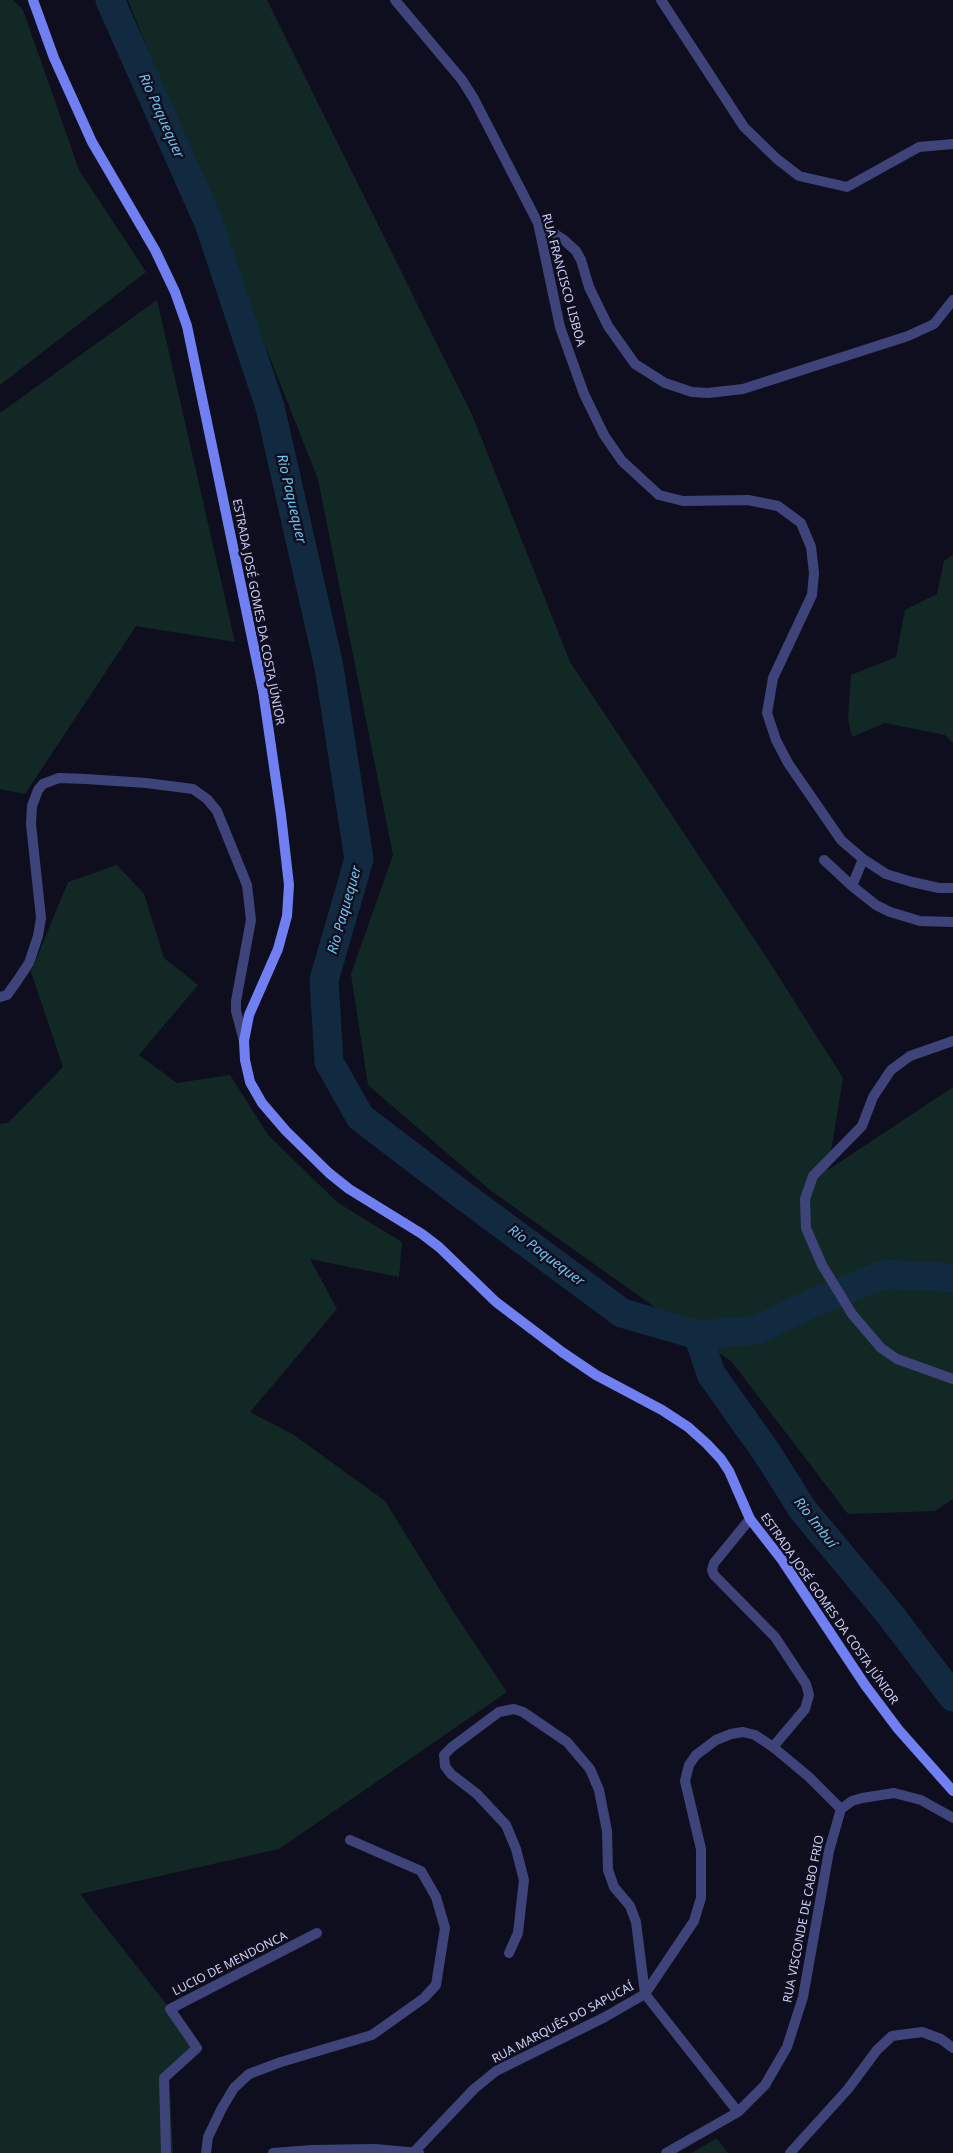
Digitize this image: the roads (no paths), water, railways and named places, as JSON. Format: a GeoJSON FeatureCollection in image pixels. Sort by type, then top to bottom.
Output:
{"type":"FeatureCollection","features":[{"type":"Feature","properties":{"kind":"street","name":"ESTRADA JOSÉ GOMES DA COSTA JÚNIOR"},"geometry":{"type":"LineString","coordinates":[[33,0],[54,58],[92,142],[155,250],[175,292],[187,326],[263,691],[289,885],[287,916],[278,949],[249,1016],[244,1041],[245,1060],[250,1082],[262,1103],[286,1131],[329,1173],[350,1189],[439,1247],[496,1302],[562,1352],[596,1375],[662,1410],[688,1428],[721,1459],[729,1472],[750,1519],[782,1560],[876,1700],[898,1729],[953,1791]]}},
{"type":"Feature","properties":{"kind":"street","name":"RUA FRANCISCO LISBOA"},"geometry":{"type":"LineString","coordinates":[[395,0],[462,80],[474,99],[538,223],[560,327],[584,394],[604,435],[622,461],[659,495],[683,501],[748,500],[778,506],[801,523],[811,547],[814,573],[812,595],[773,678],[767,713],[776,740],[788,763],[840,840],[863,859],[894,877],[939,888],[953,888]]}},
{"type":"Feature","properties":{"kind":"street"},"geometry":{"type":"LineString","coordinates":[[661,0],[744,127],[777,159],[799,176],[847,187],[919,147],[953,144]]}},
{"type":"Feature","properties":{"kind":"street"},"geometry":{"type":"LineString","coordinates":[[538,223],[564,240],[576,251],[581,260],[589,287],[608,326],[636,364],[665,383],[692,392],[708,393],[743,388],[908,336],[934,324],[953,300]]}},
{"type":"Feature","properties":{"kind":"street"},"geometry":{"type":"LineString","coordinates":[[0,997],[7,995],[25,969],[38,936],[41,918],[31,824],[32,806],[38,790],[43,784],[59,778],[86,778],[146,783],[193,790],[207,799],[217,810],[247,885],[251,920],[236,1001],[236,1011],[244,1041]]}},
{"type":"Feature","properties":{"kind":"street"},"geometry":{"type":"LineString","coordinates":[[852,886],[863,859]]}},
{"type":"Feature","properties":{"kind":"street"},"geometry":{"type":"LineString","coordinates":[[824,860],[876,905],[905,918],[920,921],[953,922]]}},
{"type":"Feature","properties":{"kind":"street"},"geometry":{"type":"LineString","coordinates":[[953,1041],[910,1056],[891,1070],[874,1097],[862,1126],[813,1176],[805,1199],[806,1228],[822,1265],[852,1314],[881,1348],[896,1359],[953,1378]]}},
{"type":"Feature","properties":{"kind":"street"},"geometry":{"type":"LineString","coordinates":[[750,1519],[714,1563],[712,1570],[776,1638],[806,1684],[809,1695],[805,1709],[773,1747]]}},
{"type":"Feature","properties":{"kind":"street"},"geometry":{"type":"LineString","coordinates":[[509,1953],[518,1933],[524,1880],[516,1849],[506,1825],[477,1794],[451,1774],[445,1766],[444,1755],[499,1712],[514,1709],[523,1712],[567,1742],[590,1769],[599,1790],[607,1831],[608,1870],[614,1887],[630,1906],[636,1922],[645,1994],[738,2112]]}},
{"type":"Feature","properties":{"kind":"street","name":"RUA MARQUÊS DO SAPUCAÍ"},"geometry":{"type":"LineString","coordinates":[[417,2152],[474,2089],[496,2071],[605,2017],[645,1994],[694,1921],[701,1898],[700,1849],[685,1781],[689,1765],[696,1755],[716,1740],[731,1734],[743,1732],[755,1735],[773,1747],[825,1792],[841,1810]]}},
{"type":"Feature","properties":{"kind":"street"},"geometry":{"type":"LineString","coordinates":[[841,1810],[862,1798],[894,1793],[921,1800],[953,1818]]}},
{"type":"Feature","properties":{"kind":"street","name":"RUA VISCONDE DE CABO FRIO"},"geometry":{"type":"LineString","coordinates":[[666,2153],[738,2112],[765,2086],[787,2047],[803,1997],[829,1851],[841,1810]]}},
{"type":"Feature","properties":{"kind":"street"},"geometry":{"type":"LineString","coordinates":[[206,2153],[208,2137],[222,2108],[234,2088],[249,2074],[281,2062],[372,2035],[424,1998],[436,1985],[445,1928],[436,1897],[421,1871],[350,1840]]}},
{"type":"Feature","properties":{"kind":"street","name":"LUCIO DE MENDONCA"},"geometry":{"type":"LineString","coordinates":[[166,2153],[164,2078],[197,2048],[170,2009],[317,1933]]}},
{"type":"Feature","properties":{"kind":"street"},"geometry":{"type":"LineString","coordinates":[[790,2153],[848,2088],[877,2050],[892,2036],[922,2032],[941,2039],[953,2048]]}},
{"type":"Feature","properties":{"kind":"street"},"geometry":{"type":"LineString","coordinates":[[273,2153],[375,2149],[417,2152]]}},
{"type":"Feature","properties":{"kind":"waterway","name":"Rio Paquequer"},"geometry":{"type":"LineString","coordinates":[[110,0],[209,223],[270,407],[329,667],[359,859],[324,980],[329,1062],[360,1117],[622,1313],[698,1335],[757,1330],[813,1303],[885,1274],[953,1278]]}},
{"type":"Feature","properties":{"kind":"waterway","name":"Rio Imbuí"},"geometry":{"type":"LineString","coordinates":[[698,1335],[711,1374],[767,1453],[803,1510],[888,1612],[953,1697]]}}]}
